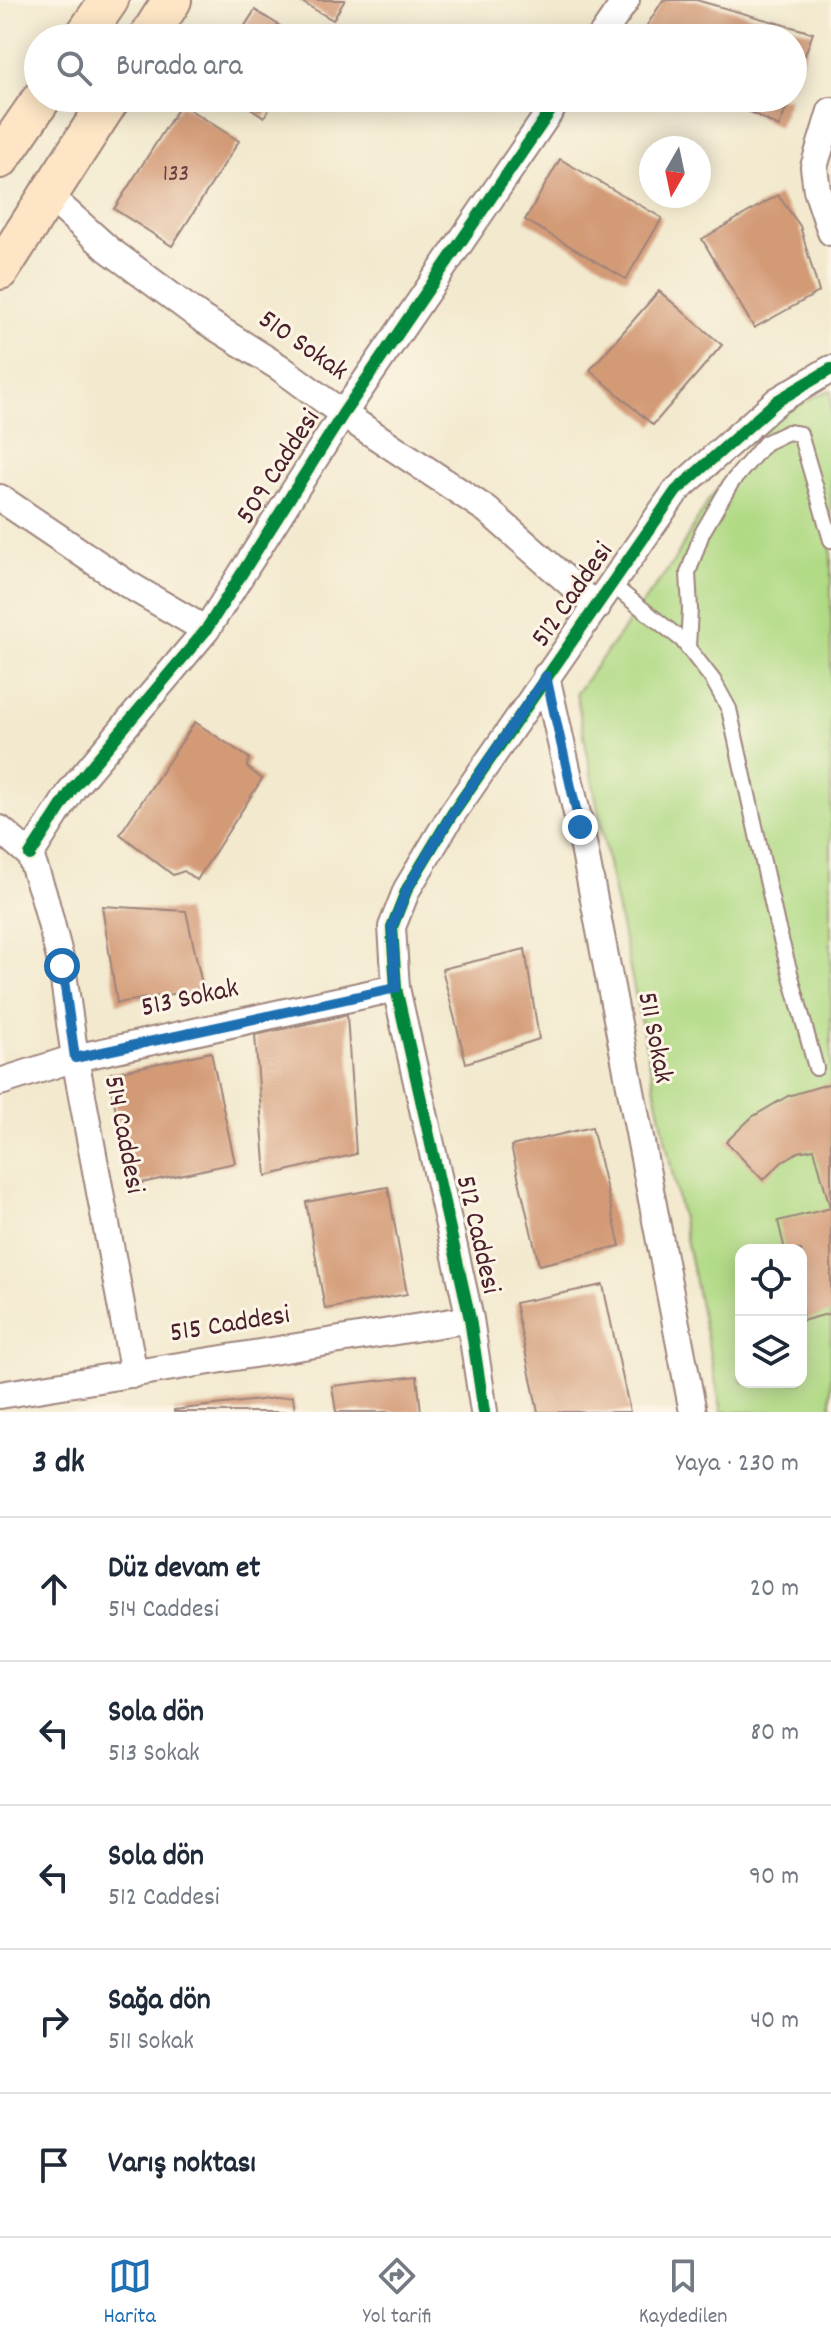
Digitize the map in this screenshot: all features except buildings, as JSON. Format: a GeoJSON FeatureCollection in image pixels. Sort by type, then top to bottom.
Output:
{"type":"FeatureCollection","features":[{"type":"Feature","properties":{"kind":"main road"},"geometry":{"type":"LineString","coordinates":[[93,24],[109,0]]}},
{"type":"Feature","properties":{"kind":"main road"},"geometry":{"type":"LineString","coordinates":[[157,24],[172,0]]}},
{"type":"Feature","properties":{"kind":"main road"},"geometry":{"type":"LineString","coordinates":[[0,159],[32,112]]}},
{"type":"Feature","properties":{"kind":"main road"},"geometry":{"type":"LineString","coordinates":[[0,270],[102,112]]}},
{"type":"Feature","properties":{"kind":"street"},"geometry":{"type":"LineString","coordinates":[[610,24],[626,0]]}},
{"type":"Feature","properties":{"kind":"street"},"geometry":{"type":"LineString","coordinates":[[831,111],[814,167],[817,190],[831,232]]}},
{"type":"Feature","properties":{"kind":"street","name":"509 Caddesi"},"geometry":{"type":"LineString","coordinates":[[30,855],[73,788],[206,630],[343,414],[549,112]]}},
{"type":"Feature","properties":{"kind":"street","name":"510 Sokak"},"geometry":{"type":"LineString","coordinates":[[49,196],[108,249],[201,318],[279,367],[343,414],[487,510],[597,607]]}},
{"type":"Feature","properties":{"kind":"street","name":"512 Caddesi"},"geometry":{"type":"LineString","coordinates":[[484,1412],[470,1319],[396,988],[392,927],[407,889],[452,814],[676,491],[777,401],[831,369]]}},
{"type":"Feature","properties":{"kind":"street"},"geometry":{"type":"LineString","coordinates":[[0,498],[129,585],[206,630]]}},
{"type":"Feature","properties":{"kind":"street","name":"511 Sokak"},"geometry":{"type":"LineString","coordinates":[[546,676],[580,827],[693,1412]]}},
{"type":"Feature","properties":{"kind":"street"},"geometry":{"type":"LineString","coordinates":[[0,829],[30,855]]}},
{"type":"Feature","properties":{"kind":"street","name":"514 Caddesi"},"geometry":{"type":"LineString","coordinates":[[30,855],[62,966],[75,1058],[134,1374]]}},
{"type":"Feature","properties":{"kind":"street","name":"513 Sokak"},"geometry":{"type":"LineString","coordinates":[[0,1082],[75,1058],[396,988]]}},
{"type":"Feature","properties":{"kind":"street","name":"515 Caddesi"},"geometry":{"type":"LineString","coordinates":[[0,1395],[470,1319]]}},
{"type":"Feature","properties":{"kind":"lane"},"geometry":{"type":"LineString","coordinates":[[688,647],[688,573],[702,533],[731,483],[765,443],[788,432],[800,434],[831,540]]}},
{"type":"Feature","properties":{"kind":"lane"},"geometry":{"type":"LineString","coordinates":[[612,585],[682,640],[713,680],[729,709],[777,925],[816,1068]]}},
{"type":"Feature","properties":{"kind":"green space"},"geometry":{"type":"Polygon","coordinates":[[[831,390],[831,1412],[722,1412],[608,863],[576,693],[672,564],[708,501],[778,417],[831,390]]]}},
{"type":"Feature","properties":{"kind":"cycle path"},"geometry":{"type":"LineString","coordinates":[[30,855],[73,788],[206,630],[343,414],[549,112]]}},
{"type":"Feature","properties":{"kind":"cycle path"},"geometry":{"type":"LineString","coordinates":[[484,1412],[470,1319],[396,988],[392,927],[407,889],[452,814],[676,491],[777,401],[831,369]]}},
{"type":"Feature","properties":{"kind":"route"},"geometry":{"type":"LineString","coordinates":[[62,966],[75,1058],[396,988],[392,927],[407,889],[452,814],[546,676],[580,827]]}}]}
